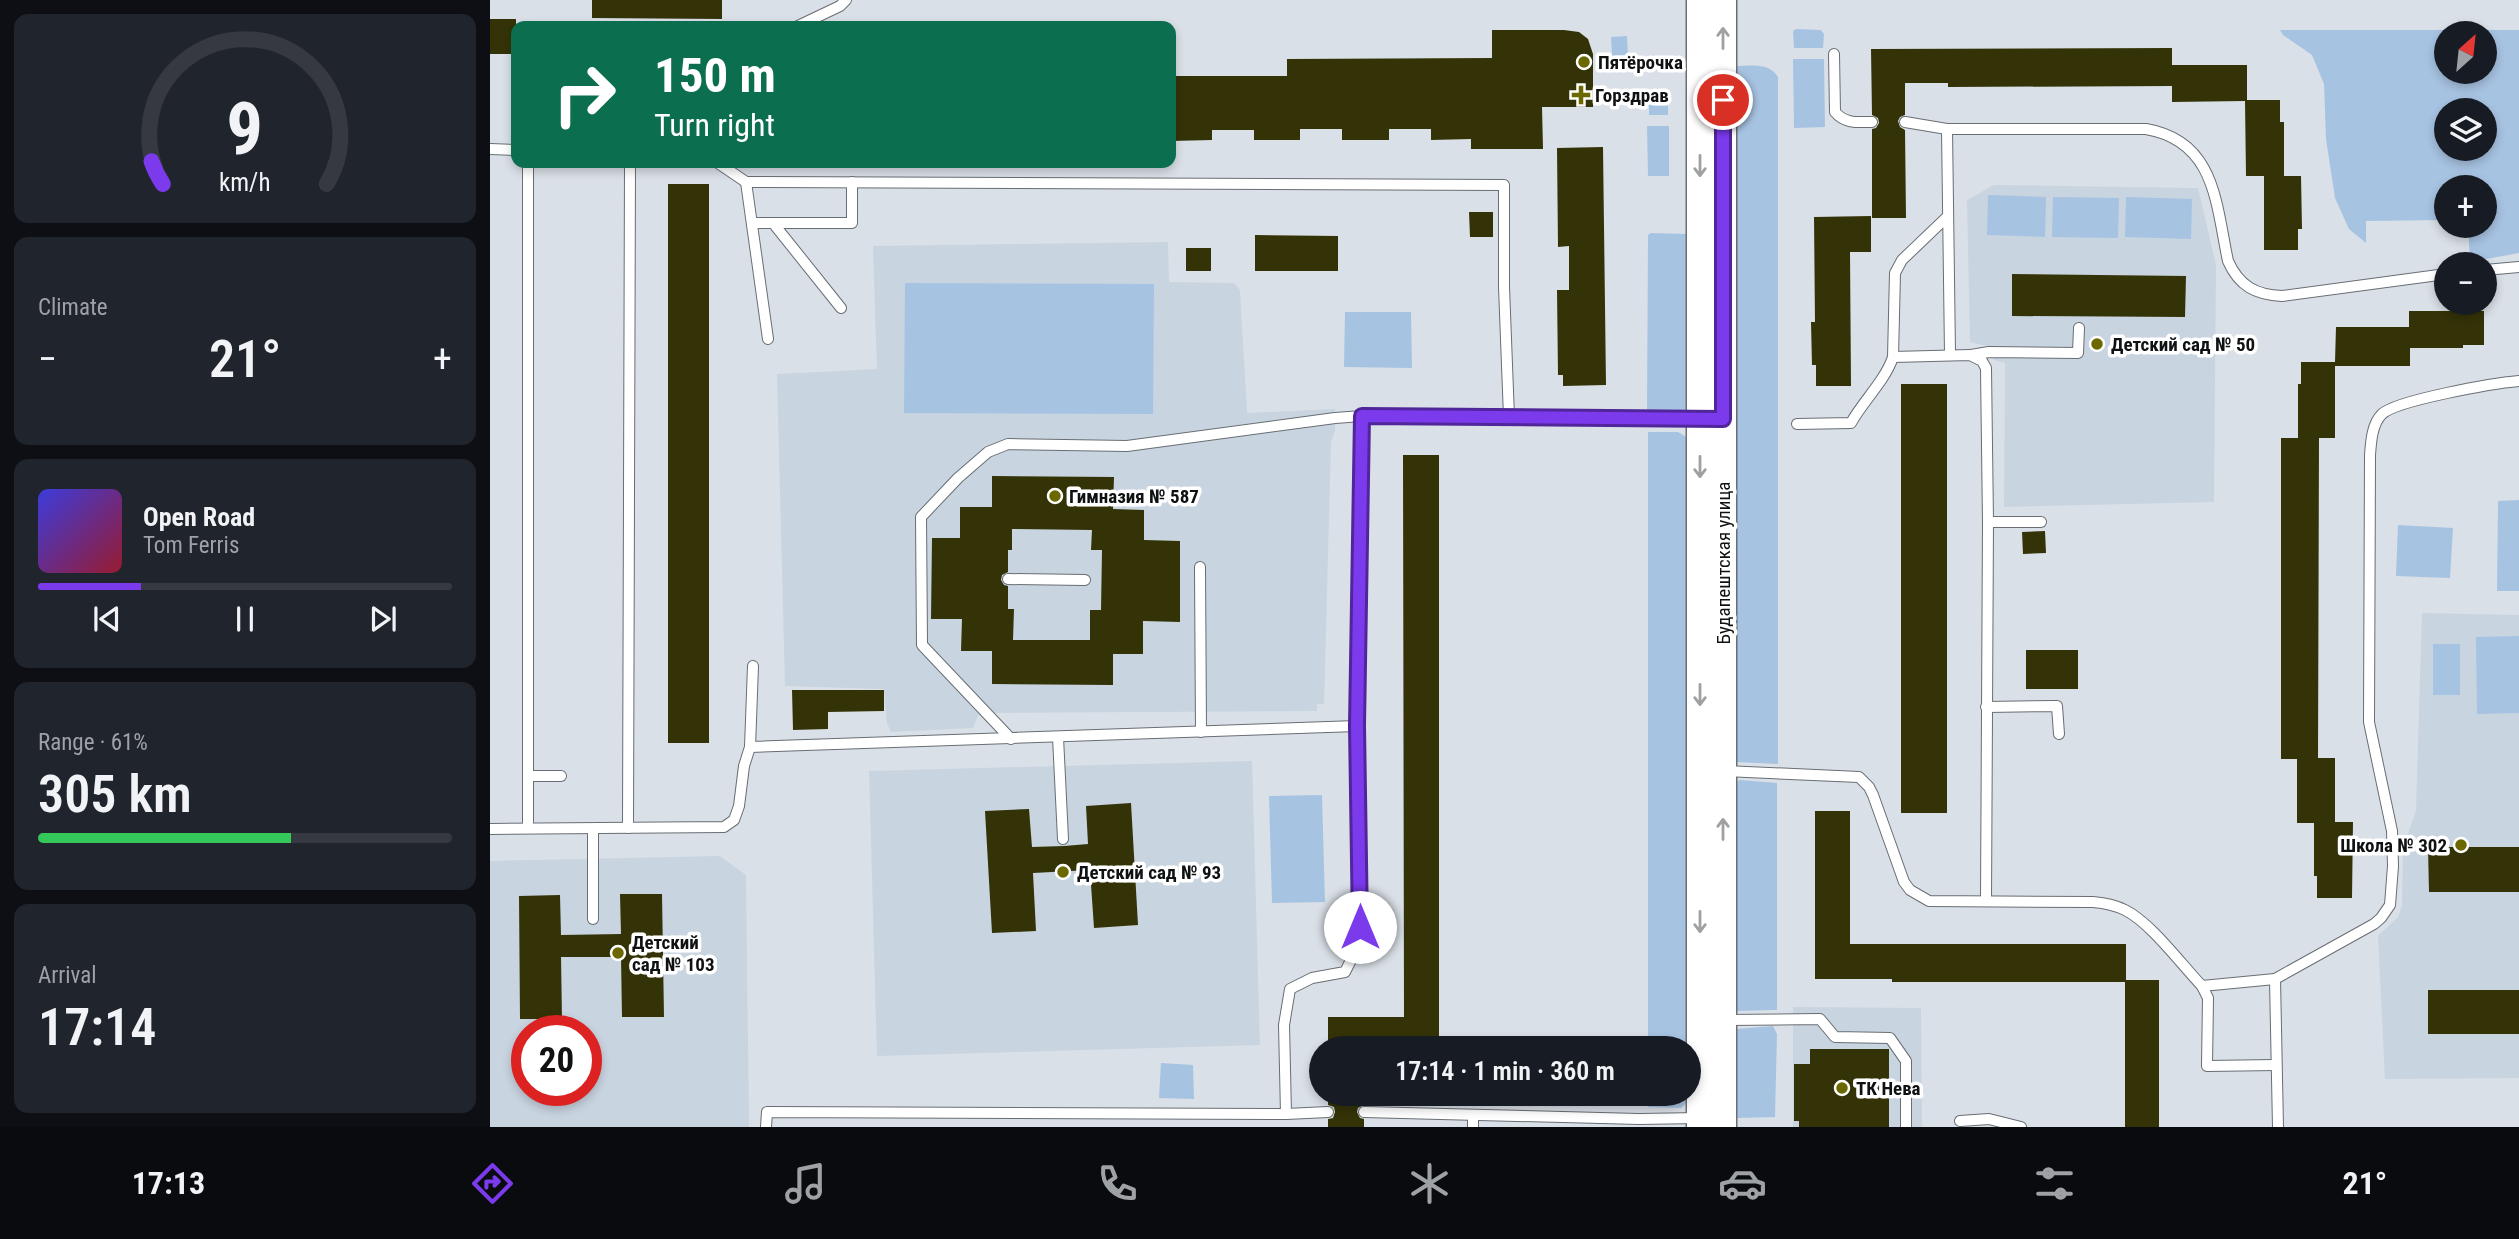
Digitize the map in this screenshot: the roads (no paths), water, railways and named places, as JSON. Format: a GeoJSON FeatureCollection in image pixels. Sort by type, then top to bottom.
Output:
{"type":"FeatureCollection","features":[{"type":"Feature","properties":{"kind":"street","name":"Будапештская улица"},"geometry":{"type":"LineString","coordinates":[[1700,0],[1711,419],[1711,1020],[1708,1124]]}},
{"type":"Feature","properties":{"kind":"street","name":"Будапештская улица"},"geometry":{"type":"LineString","coordinates":[[1711,419],[1723,0]]}},
{"type":"Feature","properties":{"kind":"lane"},"geometry":{"type":"LineString","coordinates":[[808,21],[840,6],[846,0]]}},
{"type":"Feature","properties":{"kind":"lane"},"geometry":{"type":"LineString","coordinates":[[1834,54],[1835,113],[1849,122],[1872,122]]}},
{"type":"Feature","properties":{"kind":"lane"},"geometry":{"type":"LineString","coordinates":[[1905,122],[1947,129],[2146,129],[2173,136],[2193,151],[2211,183],[2232,271],[2244,285],[2260,294],[2283,296],[2434,276]]}},
{"type":"Feature","properties":{"kind":"lane"},"geometry":{"type":"LineString","coordinates":[[1947,129],[1950,354]]}},
{"type":"Feature","properties":{"kind":"lane"},"geometry":{"type":"LineString","coordinates":[[490,149],[511,150]]}},
{"type":"Feature","properties":{"kind":"lane"},"geometry":{"type":"LineString","coordinates":[[528,168],[528,828]]}},
{"type":"Feature","properties":{"kind":"lane"},"geometry":{"type":"LineString","coordinates":[[628,828],[630,168]]}},
{"type":"Feature","properties":{"kind":"lane"},"geometry":{"type":"LineString","coordinates":[[725,168],[746,182],[1504,185],[1503,288],[1509,417]]}},
{"type":"Feature","properties":{"kind":"lane"},"geometry":{"type":"LineString","coordinates":[[746,182],[768,339]]}},
{"type":"Feature","properties":{"kind":"lane"},"geometry":{"type":"LineString","coordinates":[[753,223],[852,223],[852,182]]}},
{"type":"Feature","properties":{"kind":"lane"},"geometry":{"type":"LineString","coordinates":[[1797,424],[1851,423],[1863,402],[1890,367],[1893,357],[1895,273],[1902,260],[1948,216]]}},
{"type":"Feature","properties":{"kind":"lane"},"geometry":{"type":"LineString","coordinates":[[773,223],[841,308]]}},
{"type":"Feature","properties":{"kind":"lane"},"geometry":{"type":"LineString","coordinates":[[2497,269],[2519,267]]}},
{"type":"Feature","properties":{"kind":"lane"},"geometry":{"type":"LineString","coordinates":[[1893,357],[1989,352],[2078,353],[2079,328]]}},
{"type":"Feature","properties":{"kind":"lane"},"geometry":{"type":"LineString","coordinates":[[1970,355],[1982,361],[1986,368],[1986,901]]}},
{"type":"Feature","properties":{"kind":"lane"},"geometry":{"type":"LineString","coordinates":[[2202,986],[2275,979],[2374,924],[2390,905],[2392,831],[2369,722],[2370,455],[2375,426],[2379,416],[2388,409],[2438,395],[2519,381]]}},
{"type":"Feature","properties":{"kind":"lane"},"geometry":{"type":"LineString","coordinates":[[1011,739],[922,645],[926,578],[921,517],[958,478],[988,452],[1008,444],[1127,446],[1362,416],[1711,419]]}},
{"type":"Feature","properties":{"kind":"lane"},"geometry":{"type":"LineString","coordinates":[[1286,1114],[1284,1025],[1290,989],[1312,978],[1345,972],[1353,956],[1360,927],[1357,726],[1362,416]]}},
{"type":"Feature","properties":{"kind":"lane"},"geometry":{"type":"LineString","coordinates":[[1988,523],[2041,522]]}},
{"type":"Feature","properties":{"kind":"lane"},"geometry":{"type":"LineString","coordinates":[[1200,567],[1201,732]]}},
{"type":"Feature","properties":{"kind":"lane"},"geometry":{"type":"LineString","coordinates":[[1008,579],[1085,579]]}},
{"type":"Feature","properties":{"kind":"lane"},"geometry":{"type":"LineString","coordinates":[[490,830],[724,827],[734,820],[739,806],[744,766],[750,747],[753,666]]}},
{"type":"Feature","properties":{"kind":"lane"},"geometry":{"type":"LineString","coordinates":[[1986,707],[2057,706],[2059,734]]}},
{"type":"Feature","properties":{"kind":"lane"},"geometry":{"type":"LineString","coordinates":[[750,747],[1357,726]]}},
{"type":"Feature","properties":{"kind":"lane"},"geometry":{"type":"LineString","coordinates":[[1058,737],[1063,839]]}},
{"type":"Feature","properties":{"kind":"lane"},"geometry":{"type":"LineString","coordinates":[[1711,771],[1859,777],[1873,795],[1904,882],[1910,890],[1929,901],[2093,902],[2122,908],[2143,923],[2202,986],[2208,998],[2207,1066],[2276,1065]]}},
{"type":"Feature","properties":{"kind":"lane"},"geometry":{"type":"LineString","coordinates":[[528,776],[561,776]]}},
{"type":"Feature","properties":{"kind":"lane"},"geometry":{"type":"LineString","coordinates":[[593,829],[593,919]]}},
{"type":"Feature","properties":{"kind":"lane"},"geometry":{"type":"LineString","coordinates":[[2275,979],[2278,1127]]}},
{"type":"Feature","properties":{"kind":"lane"},"geometry":{"type":"LineString","coordinates":[[1711,1020],[1820,1019],[1835,1037],[1890,1038],[1906,1061],[1906,1127]]}},
{"type":"Feature","properties":{"kind":"lane"},"geometry":{"type":"LineString","coordinates":[[766,1127],[767,1112],[1328,1112]]}},
{"type":"Feature","properties":{"kind":"lane"},"geometry":{"type":"LineString","coordinates":[[1364,1112],[1708,1124]]}},
{"type":"Feature","properties":{"kind":"lane"},"geometry":{"type":"LineString","coordinates":[[1473,1127],[1474,1115]]}},
{"type":"Feature","properties":{"kind":"lane"},"geometry":{"type":"LineString","coordinates":[[1960,1121],[2021,1127]]}},
{"type":"Feature","properties":{"kind":"place","name":"Пятёрочка"},"geometry":{"type":"Point","coordinates":[1584,62]}},
{"type":"Feature","properties":{"kind":"place","name":"Горздрав"},"geometry":{"type":"Point","coordinates":[1581,95]}},
{"type":"Feature","properties":{"kind":"place","name":"Детский сад № 50"},"geometry":{"type":"Point","coordinates":[2097,344]}},
{"type":"Feature","properties":{"kind":"place","name":"Гимназия № 587"},"geometry":{"type":"Point","coordinates":[1055,496]}},
{"type":"Feature","properties":{"kind":"place","name":"Школа № 302"},"geometry":{"type":"Point","coordinates":[2461,845]}},
{"type":"Feature","properties":{"kind":"place","name":"Детский сад № 93"},"geometry":{"type":"Point","coordinates":[1063,872]}},
{"type":"Feature","properties":{"kind":"place","name":"Детский сад № 103"},"geometry":{"type":"Point","coordinates":[618,953]}},
{"type":"Feature","properties":{"kind":"place","name":"ТК Нева"},"geometry":{"type":"Point","coordinates":[1842,1088]}}]}
